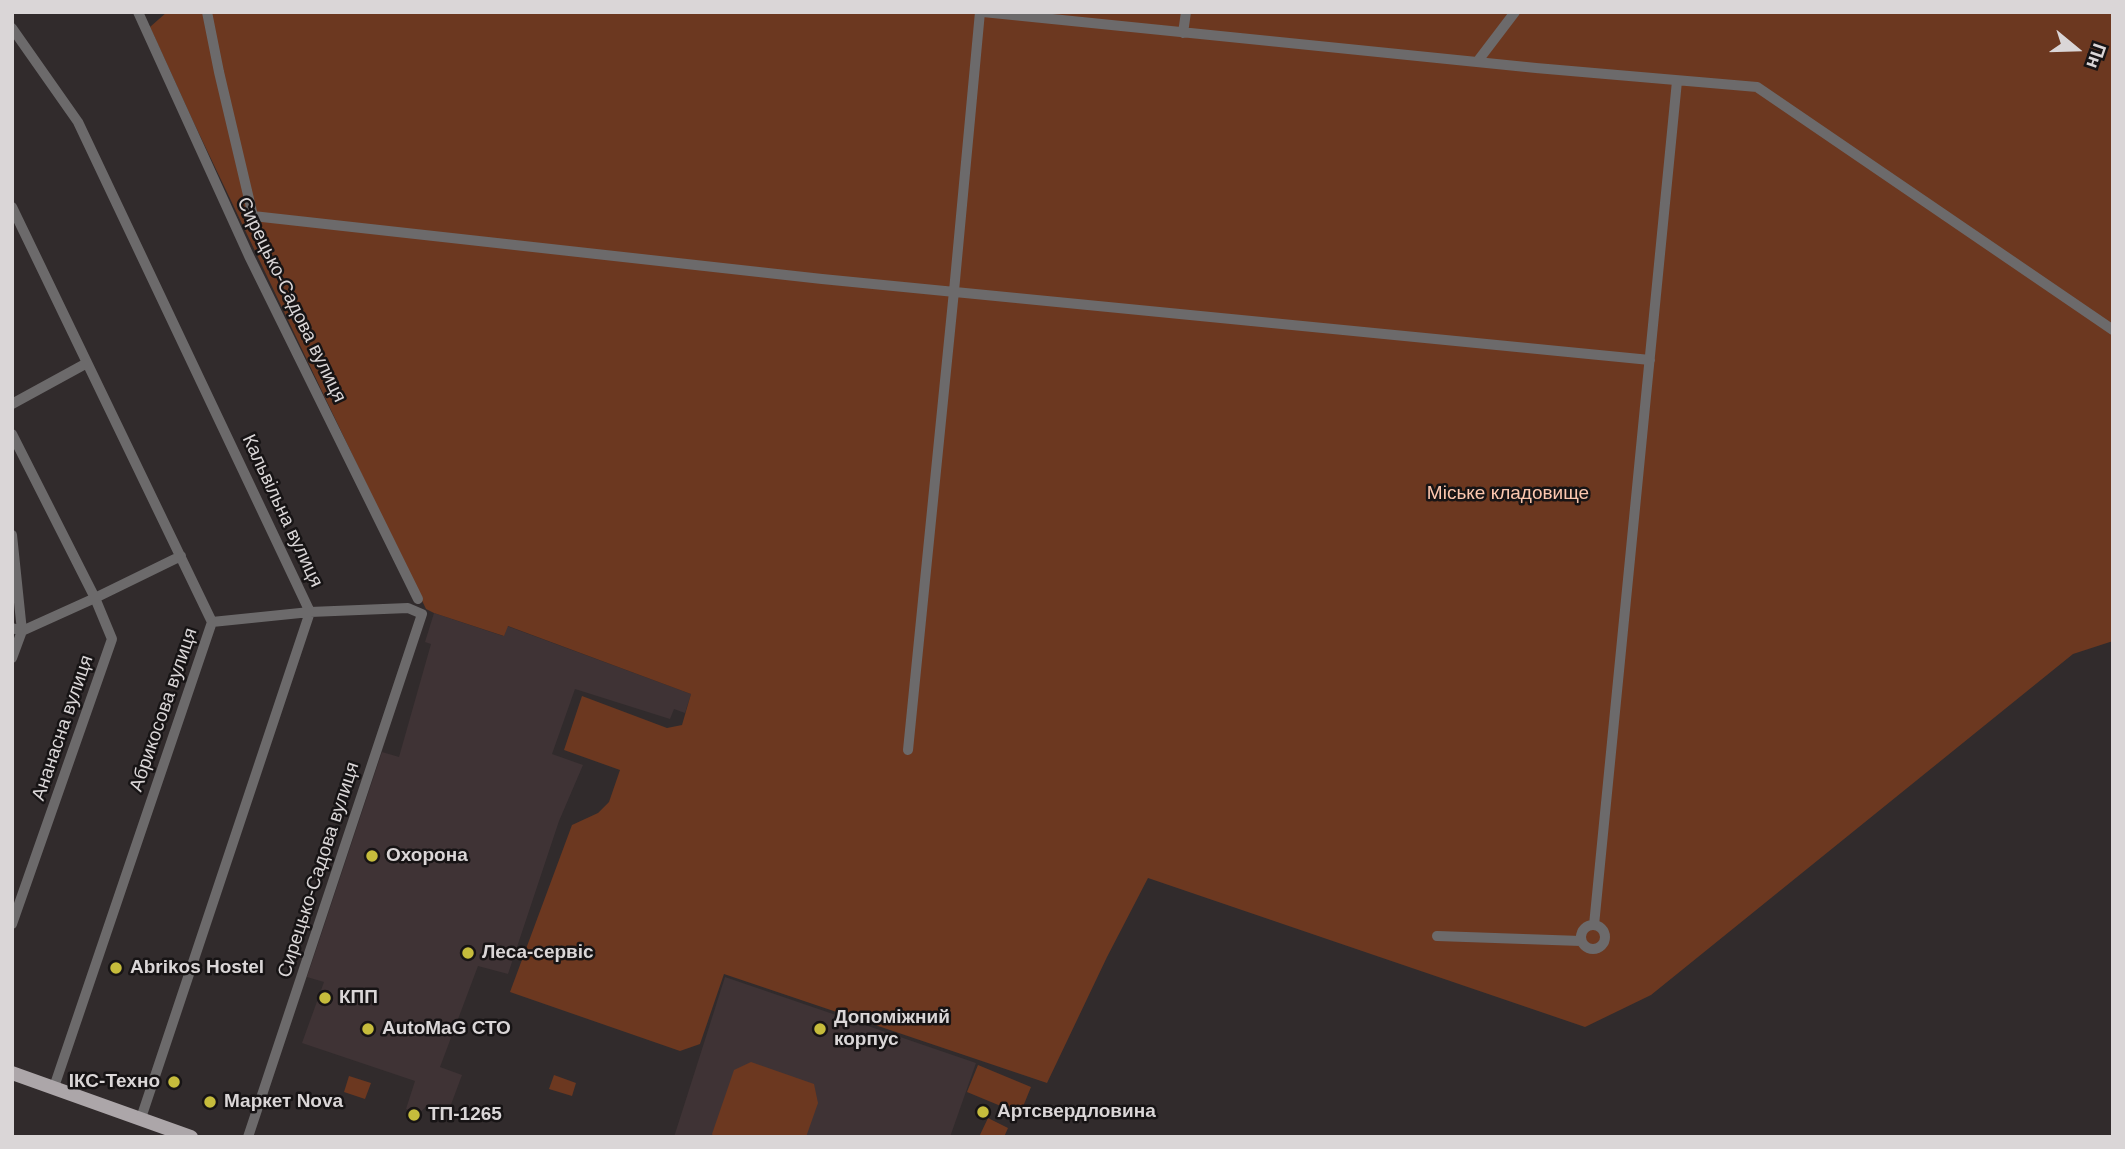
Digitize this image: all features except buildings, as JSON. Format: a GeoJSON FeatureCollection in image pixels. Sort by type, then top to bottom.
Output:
{"type":"FeatureCollection","features":[{"type":"Feature","properties":{"kind":"main road"},"geometry":{"type":"LineString","coordinates":[[12,1073],[191,1137]]}},
{"type":"Feature","properties":{"kind":"street","name":"Сирецько-Садова вулиця"},"geometry":{"type":"LineString","coordinates":[[138,12],[249,256],[418,599]]}},
{"type":"Feature","properties":{"kind":"street"},"geometry":{"type":"LineString","coordinates":[[207,12],[253,216],[808,278],[1650,359]]}},
{"type":"Feature","properties":{"kind":"street"},"geometry":{"type":"LineString","coordinates":[[908,750],[981,12],[1757,87],[2113,330]]}},
{"type":"Feature","properties":{"kind":"street"},"geometry":{"type":"LineString","coordinates":[[1183,33],[1185,12]]}},
{"type":"Feature","properties":{"kind":"street"},"geometry":{"type":"LineString","coordinates":[[1477,62],[1515,12]]}},
{"type":"Feature","properties":{"kind":"street","name":"Кальвільна вулиця"},"geometry":{"type":"LineString","coordinates":[[12,28],[78,122],[310,612],[142,1118]]}},
{"type":"Feature","properties":{"kind":"street"},"geometry":{"type":"LineString","coordinates":[[1594,925],[1677,81]]}},
{"type":"Feature","properties":{"kind":"street","name":"Абрикосова вулиця"},"geometry":{"type":"LineString","coordinates":[[12,207],[212,622],[54,1087]]}},
{"type":"Feature","properties":{"kind":"street"},"geometry":{"type":"LineString","coordinates":[[12,404],[88,363]]}},
{"type":"Feature","properties":{"kind":"street","name":"Ананасна вулиця"},"geometry":{"type":"LineString","coordinates":[[12,434],[95,598],[112,639],[12,924]]}},
{"type":"Feature","properties":{"kind":"street"},"geometry":{"type":"LineString","coordinates":[[12,535],[17,630],[12,658]]}},
{"type":"Feature","properties":{"kind":"street"},"geometry":{"type":"LineString","coordinates":[[17,630],[95,598],[180,556]]}},
{"type":"Feature","properties":{"kind":"street","name":"Сирецько-Садова вулиця"},"geometry":{"type":"LineString","coordinates":[[248,1137],[422,614],[408,608],[310,612]]}},
{"type":"Feature","properties":{"kind":"street"},"geometry":{"type":"LineString","coordinates":[[212,622],[310,612]]}},
{"type":"Feature","properties":{"kind":"street"},"geometry":{"type":"LineString","coordinates":[[1437,936],[1581,941],[1590,949],[1598,949],[1604,943],[1604,932],[1594,925]]}},
{"type":"Feature","properties":{"kind":"street"},"geometry":{"type":"LineString","coordinates":[[1581,941],[1583,930],[1594,925]]}},
{"type":"Feature","properties":{"kind":"shaded area"},"geometry":{"type":"Polygon","coordinates":[[[434,613],[503,636],[507,626],[691,694],[685,713],[674,709],[670,719],[575,689],[552,754],[583,765],[559,821],[508,974],[478,966],[440,1067],[462,1075],[449,1110],[429,1104],[419,1113],[406,1109],[415,1081],[302,1043],[324,982],[307,977],[382,752],[399,757],[431,644],[425,642],[434,613]]]}},
{"type":"Feature","properties":{"kind":"shaded area"},"geometry":{"type":"Polygon","coordinates":[[[725,977],[976,1063],[950,1137],[674,1137],[725,977]]]}},
{"type":"Feature","properties":{"kind":"green space","name":"Міське кладовище"},"geometry":{"type":"Polygon","coordinates":[[[167,12],[2113,12],[2113,641],[2073,654],[1651,995],[1585,1027],[1148,878],[1047,1083],[724,974],[700,1044],[680,1051],[510,992],[572,825],[598,813],[609,802],[620,770],[564,750],[582,696],[667,728],[682,725],[691,694],[508,626],[504,636],[426,609],[150,27],[167,12]]]}},
{"type":"Feature","properties":{"kind":"green space"},"geometry":{"type":"Polygon","coordinates":[[[751,1062],[814,1084],[818,1103],[806,1137],[714,1137],[712,1134],[734,1070],[751,1062]]]}},
{"type":"Feature","properties":{"kind":"green space"},"geometry":{"type":"Polygon","coordinates":[[[978,1065],[1031,1087],[1020,1114],[967,1092],[978,1065]]]}},
{"type":"Feature","properties":{"kind":"green space"},"geometry":{"type":"Polygon","coordinates":[[[554,1075],[576,1083],[572,1096],[549,1089],[554,1075]]]}},
{"type":"Feature","properties":{"kind":"green space"},"geometry":{"type":"Polygon","coordinates":[[[349,1076],[371,1083],[365,1099],[344,1092],[349,1076]]]}},
{"type":"Feature","properties":{"kind":"green space"},"geometry":{"type":"Polygon","coordinates":[[[988,1118],[1008,1128],[1004,1137],[979,1137],[988,1118]]]}},
{"type":"Feature","properties":{"kind":"place","name":"Охорона"},"geometry":{"type":"Point","coordinates":[372,856]}},
{"type":"Feature","properties":{"kind":"place","name":"Леса-сервіс"},"geometry":{"type":"Point","coordinates":[468,953]}},
{"type":"Feature","properties":{"kind":"place","name":"Abrikos Hostel"},"geometry":{"type":"Point","coordinates":[116,968]}},
{"type":"Feature","properties":{"kind":"place","name":"КПП"},"geometry":{"type":"Point","coordinates":[325,998]}},
{"type":"Feature","properties":{"kind":"place","name":"AutoMaG СТО"},"geometry":{"type":"Point","coordinates":[368,1029]}},
{"type":"Feature","properties":{"kind":"place","name":"Допоміжний корпус"},"geometry":{"type":"Point","coordinates":[820,1029]}},
{"type":"Feature","properties":{"kind":"place","name":"ІКС-Техно"},"geometry":{"type":"Point","coordinates":[174,1082]}},
{"type":"Feature","properties":{"kind":"place","name":"Маркет Nova"},"geometry":{"type":"Point","coordinates":[210,1102]}},
{"type":"Feature","properties":{"kind":"place","name":"Артсвердловина"},"geometry":{"type":"Point","coordinates":[983,1112]}},
{"type":"Feature","properties":{"kind":"place","name":"ТП-1265"},"geometry":{"type":"Point","coordinates":[414,1115]}}]}
